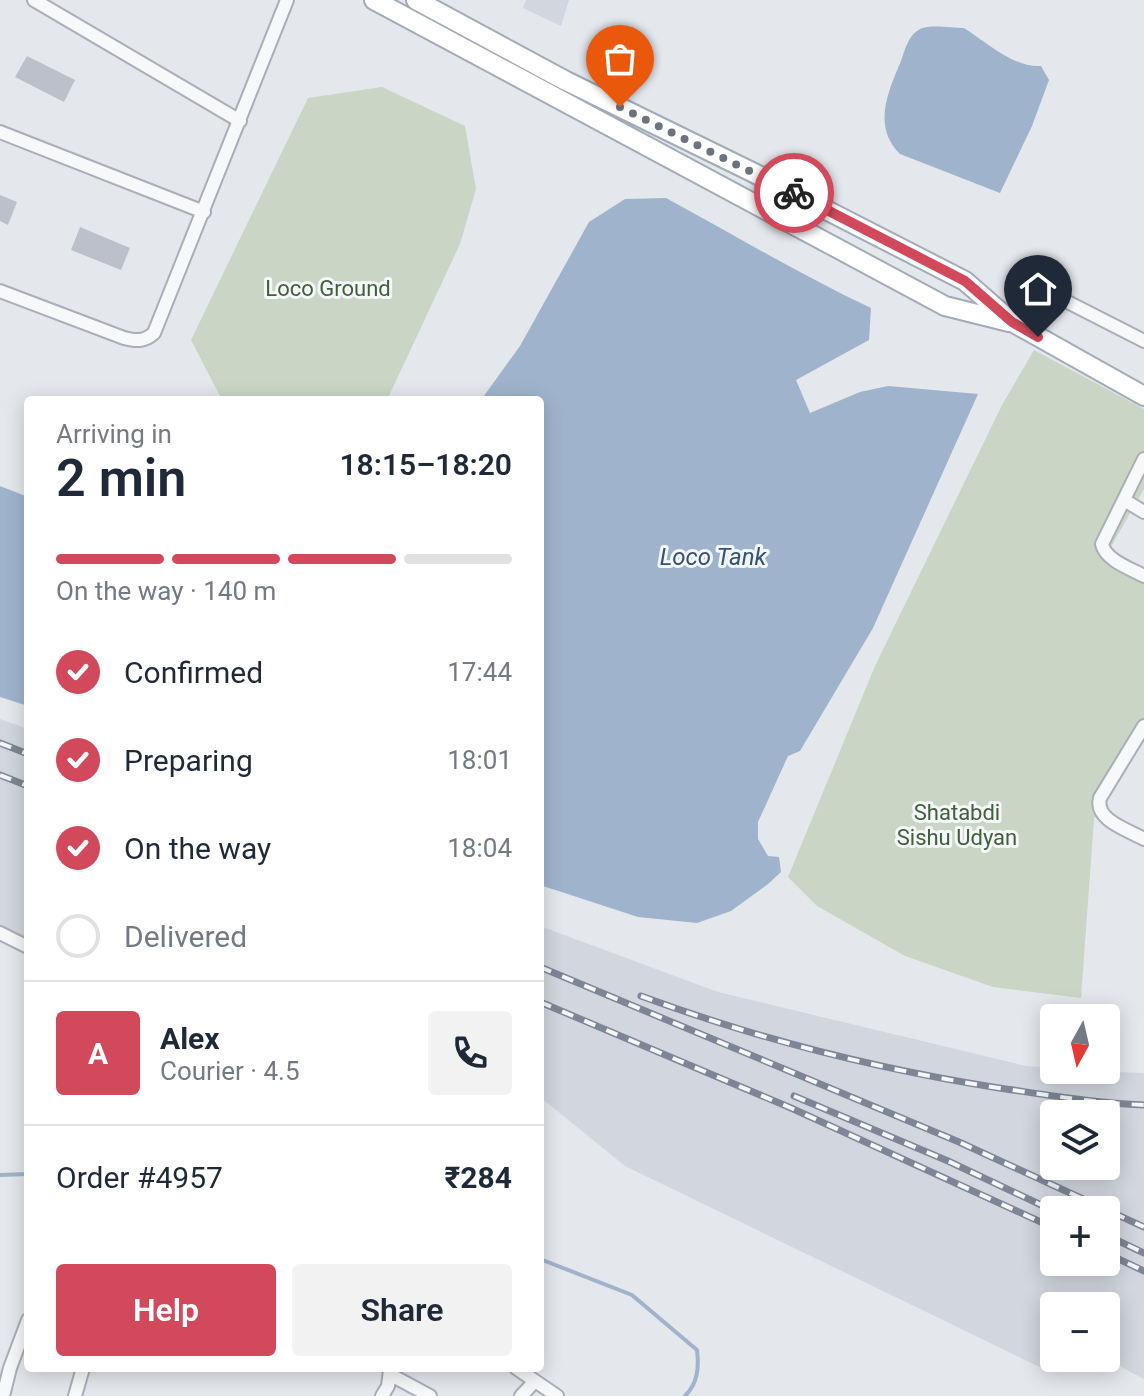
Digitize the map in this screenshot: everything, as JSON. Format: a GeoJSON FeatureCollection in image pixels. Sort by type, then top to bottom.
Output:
{"type":"FeatureCollection","features":[{"type":"Feature","properties":{"kind":"main road"},"geometry":{"type":"LineString","coordinates":[[374,0],[945,306],[1012,322]]}},
{"type":"Feature","properties":{"kind":"main road"},"geometry":{"type":"LineString","coordinates":[[416,0],[566,81],[965,281],[1012,322],[1144,396]]}},
{"type":"Feature","properties":{"kind":"street"},"geometry":{"type":"LineString","coordinates":[[34,0],[240,121]]}},
{"type":"Feature","properties":{"kind":"street"},"geometry":{"type":"LineString","coordinates":[[0,291],[124,338],[147,339],[158,324],[287,0]]}},
{"type":"Feature","properties":{"kind":"street"},"geometry":{"type":"LineString","coordinates":[[0,132],[204,212]]}},
{"type":"Feature","properties":{"kind":"street"},"geometry":{"type":"LineString","coordinates":[[1012,322],[1034,296],[1050,293],[1144,341]]}},
{"type":"Feature","properties":{"kind":"street"},"geometry":{"type":"LineString","coordinates":[[1144,459],[1104,537],[1103,551],[1144,576]]}},
{"type":"Feature","properties":{"kind":"street"},"geometry":{"type":"LineString","coordinates":[[1124,500],[1144,512]]}},
{"type":"Feature","properties":{"kind":"street"},"geometry":{"type":"LineString","coordinates":[[1144,726],[1097,806],[1108,819],[1144,839]]}},
{"type":"Feature","properties":{"kind":"street"},"geometry":{"type":"LineString","coordinates":[[0,933],[24,945]]}},
{"type":"Feature","properties":{"kind":"street"},"geometry":{"type":"LineString","coordinates":[[3,1396],[24,1331]]}},
{"type":"Feature","properties":{"kind":"street"},"geometry":{"type":"LineString","coordinates":[[75,1396],[82,1372]]}},
{"type":"Feature","properties":{"kind":"street"},"geometry":{"type":"LineString","coordinates":[[382,1396],[388,1386],[390,1372]]}},
{"type":"Feature","properties":{"kind":"street"},"geometry":{"type":"LineString","coordinates":[[392,1372],[430,1396]]}},
{"type":"Feature","properties":{"kind":"street"},"geometry":{"type":"LineString","coordinates":[[522,1372],[555,1395]]}},
{"type":"Feature","properties":{"kind":"street"},"geometry":{"type":"LineString","coordinates":[[521,1396],[535,1381]]}},
{"type":"Feature","properties":{"kind":"shaded area"},"geometry":{"type":"Polygon","coordinates":[[[526,0],[569,0],[561,26],[523,8],[526,0]]]}},
{"type":"Feature","properties":{"kind":"shaded area"},"geometry":{"type":"Polygon","coordinates":[[[0,719],[24,728],[24,941],[0,930],[0,719]]]}},
{"type":"Feature","properties":{"kind":"shaded area"},"geometry":{"type":"Polygon","coordinates":[[[544,927],[718,992],[1040,1067],[1040,1084],[1120,1084],[1120,1072],[1144,1073],[1144,1379],[1120,1366],[1120,1292],[1040,1292],[1040,1367],[625,1166],[544,1100],[544,927]]]}},
{"type":"Feature","properties":{"kind":"green space","name":"Loco Ground"},"geometry":{"type":"Polygon","coordinates":[[[382,87],[465,126],[476,189],[460,244],[389,396],[220,396],[191,340],[308,98],[382,87]]]}},
{"type":"Feature","properties":{"kind":"green space","name":"Shatabdi Sishu Udyan"},"geometry":{"type":"Polygon","coordinates":[[[1034,350],[1144,409],[1144,489],[1104,559],[1144,581],[1144,721],[1094,819],[1081,998],[993,987],[905,956],[817,906],[788,877],[875,666],[1002,405],[1034,350]]]}},
{"type":"Feature","properties":{"kind":"water"},"geometry":{"type":"Polygon","coordinates":[[[930,27],[964,28],[1011,59],[1041,66],[1049,80],[1032,126],[1000,193],[900,154],[887,132],[885,109],[888,97],[913,35],[920,29],[930,27]]]}},
{"type":"Feature","properties":{"kind":"water","name":"Loco Tank"},"geometry":{"type":"Polygon","coordinates":[[[666,198],[871,308],[869,340],[796,380],[810,413],[860,392],[888,386],[978,394],[873,628],[800,751],[788,756],[758,822],[758,839],[768,856],[779,857],[781,872],[731,911],[697,923],[638,917],[544,886],[544,396],[484,396],[520,346],[589,222],[625,199],[666,198]]]}},
{"type":"Feature","properties":{"kind":"water"},"geometry":{"type":"Polygon","coordinates":[[[0,486],[24,495],[24,705],[0,697],[0,486]]]}},
{"type":"Feature","properties":{"kind":"building"},"geometry":{"type":"Polygon","coordinates":[[[27,56],[75,80],[64,102],[15,77],[27,56]]]}},
{"type":"Feature","properties":{"kind":"building"},"geometry":{"type":"Polygon","coordinates":[[[0,195],[17,202],[8,225],[0,221],[0,195]]]}},
{"type":"Feature","properties":{"kind":"building"},"geometry":{"type":"Polygon","coordinates":[[[80,227],[130,248],[121,270],[71,250],[80,227]]]}},
{"type":"Feature","properties":{"kind":"waterway"},"geometry":{"type":"LineString","coordinates":[[0,1175],[24,1174]]}},
{"type":"Feature","properties":{"kind":"waterway"},"geometry":{"type":"LineString","coordinates":[[544,1261],[632,1295],[697,1350],[697,1374],[685,1396]]}},
{"type":"Feature","properties":{"kind":"railway"},"geometry":{"type":"LineString","coordinates":[[0,743],[24,752]]}},
{"type":"Feature","properties":{"kind":"railway"},"geometry":{"type":"LineString","coordinates":[[0,775],[24,784]]}},
{"type":"Feature","properties":{"kind":"railway"},"geometry":{"type":"LineString","coordinates":[[544,969],[959,1142],[1144,1227]]}},
{"type":"Feature","properties":{"kind":"railway"},"geometry":{"type":"LineString","coordinates":[[641,996],[773,1039],[908,1072],[1053,1096],[1144,1105]]}},
{"type":"Feature","properties":{"kind":"railway"},"geometry":{"type":"LineString","coordinates":[[544,1004],[791,1108],[1040,1222]]}},
{"type":"Feature","properties":{"kind":"railway"},"geometry":{"type":"LineString","coordinates":[[794,1096],[948,1161],[1040,1204]]}},
{"type":"Feature","properties":{"kind":"railway"},"geometry":{"type":"LineString","coordinates":[[1120,1242],[1144,1253]]}},
{"type":"Feature","properties":{"kind":"railway"},"geometry":{"type":"LineString","coordinates":[[1120,1260],[1144,1271]]}},
{"type":"Feature","properties":{"kind":"way so far"},"geometry":{"type":"LineString","coordinates":[[620,107],[794,193]]}},
{"type":"Feature","properties":{"kind":"route"},"geometry":{"type":"LineString","coordinates":[[794,193],[965,281],[1012,322],[1038,337]]}}]}
